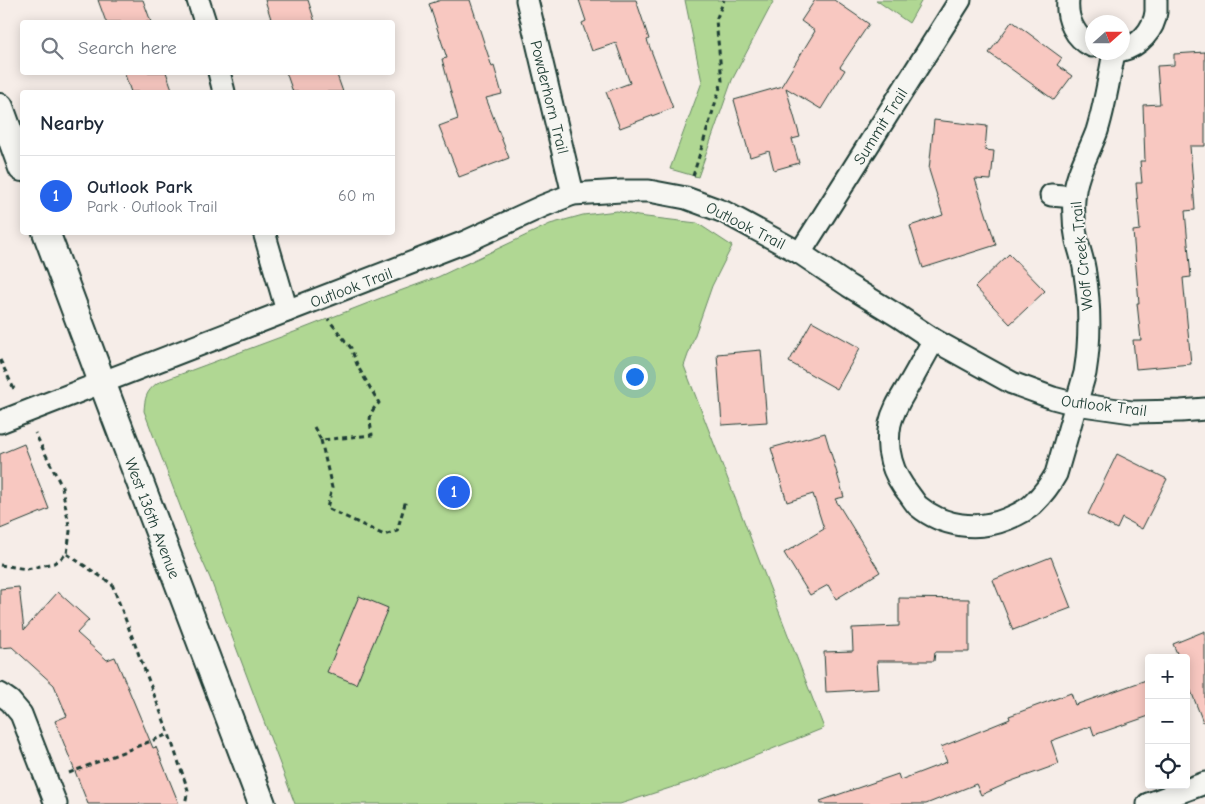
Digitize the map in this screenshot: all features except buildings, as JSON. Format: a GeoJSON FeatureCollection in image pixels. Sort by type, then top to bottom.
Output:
{"type":"FeatureCollection","features":[{"type":"Feature","properties":{"kind":"street"},"geometry":{"type":"LineString","coordinates":[[198,0],[203,20]]}},
{"type":"Feature","properties":{"kind":"street","name":"Powderhorn Trail"},"geometry":{"type":"LineString","coordinates":[[527,0],[573,194]]}},
{"type":"Feature","properties":{"kind":"street","name":"Summit Trail"},"geometry":{"type":"LineString","coordinates":[[800,253],[960,0]]}},
{"type":"Feature","properties":{"kind":"street"},"geometry":{"type":"LineString","coordinates":[[1068,0],[1067,8],[1070,22],[1077,34],[1085,42]]}},
{"type":"Feature","properties":{"kind":"street"},"geometry":{"type":"LineString","coordinates":[[1130,47],[1142,40],[1151,28],[1156,14],[1156,0]]}},
{"type":"Feature","properties":{"kind":"street","name":"Wolf Creek Trail"},"geometry":{"type":"LineString","coordinates":[[934,340],[894,411],[890,424],[888,443],[895,473],[918,506],[939,519],[963,526],[996,524],[1021,513],[1033,504],[1056,474],[1085,373],[1088,308],[1085,273],[1073,216],[1074,197],[1076,184],[1096,132],[1106,99],[1113,60]]}},
{"type":"Feature","properties":{"kind":"street"},"geometry":{"type":"LineString","coordinates":[[220,75],[224,90]]}},
{"type":"Feature","properties":{"kind":"street"},"geometry":{"type":"LineString","coordinates":[[0,107],[20,162]]}},
{"type":"Feature","properties":{"kind":"street","name":"Outlook Trail"},"geometry":{"type":"LineString","coordinates":[[0,422],[466,242],[573,194],[622,191],[649,191],[686,198],[724,212],[800,253],[934,340],[1012,383],[1076,404],[1132,412],[1205,409]]}},
{"type":"Feature","properties":{"kind":"street"},"geometry":{"type":"LineString","coordinates":[[1051,195],[1074,197]]}},
{"type":"Feature","properties":{"kind":"street","name":"West 136th Avenue"},"geometry":{"type":"LineString","coordinates":[[47,235],[262,804]]}},
{"type":"Feature","properties":{"kind":"street"},"geometry":{"type":"LineString","coordinates":[[265,235],[287,311]]}},
{"type":"Feature","properties":{"kind":"street"},"geometry":{"type":"LineString","coordinates":[[0,694],[10,701],[21,714],[55,802]]}},
{"type":"Feature","properties":{"kind":"street"},"geometry":{"type":"LineString","coordinates":[[1148,804],[1205,783]]}},
{"type":"Feature","properties":{"kind":"path"},"geometry":{"type":"LineString","coordinates":[[686,198],[722,81],[716,20],[724,0]]}},
{"type":"Feature","properties":{"kind":"path"},"geometry":{"type":"LineString","coordinates":[[314,301],[351,348],[358,367],[380,403],[372,410],[370,420],[372,435],[321,440]]}},
{"type":"Feature","properties":{"kind":"path"},"geometry":{"type":"LineString","coordinates":[[0,360],[62,487],[70,531],[67,554],[54,563],[27,569],[0,565]]}},
{"type":"Feature","properties":{"kind":"path"},"geometry":{"type":"LineString","coordinates":[[314,427],[321,440],[332,488],[327,508],[384,534],[397,531],[406,500]]}},
{"type":"Feature","properties":{"kind":"path"},"geometry":{"type":"LineString","coordinates":[[67,554],[112,584],[169,734],[188,790],[185,804]]}},
{"type":"Feature","properties":{"kind":"path"},"geometry":{"type":"LineString","coordinates":[[55,802],[68,774],[169,734]]}},
{"type":"Feature","properties":{"kind":"green space"},"geometry":{"type":"Polygon","coordinates":[[[685,0],[774,0],[732,80],[698,177],[670,169],[702,82],[685,0]]]}},
{"type":"Feature","properties":{"kind":"green space"},"geometry":{"type":"Polygon","coordinates":[[[876,0],[922,0],[909,23],[876,0]]]}},
{"type":"Feature","properties":{"kind":"green space"},"geometry":{"type":"Polygon","coordinates":[[[617,211],[638,216],[697,223],[732,246],[712,286],[684,366],[824,728],[698,779],[620,804],[295,804],[210,578],[193,540],[144,411],[148,392],[157,383],[438,277],[550,224],[583,215],[617,211]]]}},
{"type":"Feature","properties":{"kind":"place","name":"Outlook Park"},"geometry":{"type":"Point","coordinates":[454,492]}}]}
